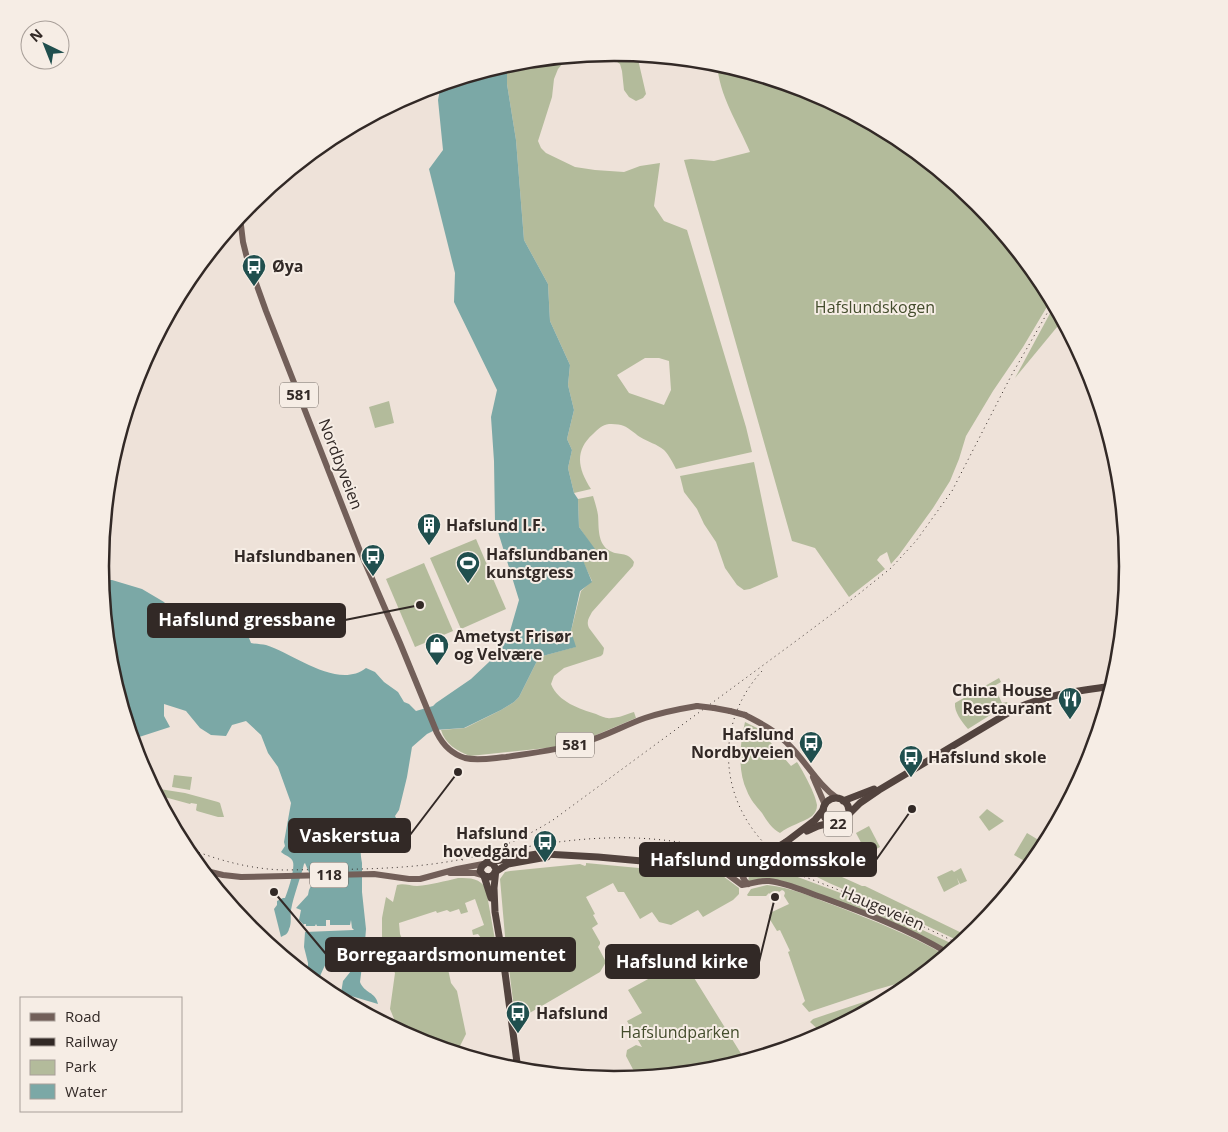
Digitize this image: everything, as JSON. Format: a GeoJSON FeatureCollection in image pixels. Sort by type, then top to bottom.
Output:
{"type":"FeatureCollection","features":[{"type":"Feature","properties":{"kind":"highway","name":"22"},"geometry":{"type":"LineString","coordinates":[[786,842],[815,820],[830,800],[840,800],[865,793],[901,775],[1025,704],[1060,694],[1104,687]]}},
{"type":"Feature","properties":{"kind":"highway","name":"22"},"geometry":{"type":"LineString","coordinates":[[486,863],[537,854],[598,857],[719,868],[744,867],[814,827],[830,823],[841,823],[867,798],[901,775]]}},
{"type":"Feature","properties":{"kind":"highway","name":"22"},"geometry":{"type":"LineString","coordinates":[[840,800],[848,806],[849,814]]}},
{"type":"Feature","properties":{"kind":"highway","name":"22"},"geometry":{"type":"LineString","coordinates":[[824,808],[825,818],[830,823]]}},
{"type":"Feature","properties":{"kind":"highway","name":"22"},"geometry":{"type":"LineString","coordinates":[[483,875],[490,877],[508,864],[557,856]]}},
{"type":"Feature","properties":{"kind":"highway"},"geometry":{"type":"LineString","coordinates":[[495,912],[481,868],[486,863],[494,865],[495,912],[517,1061]]}},
{"type":"Feature","properties":{"kind":"main road","name":"Nordbyveien"},"geometry":{"type":"LineString","coordinates":[[241,226],[247,258],[266,311],[360,551],[436,731],[446,747],[457,755],[474,759],[555,750],[586,742],[664,712],[697,706],[745,715],[769,728],[779,735],[811,772]]}},
{"type":"Feature","properties":{"kind":"main road","name":"581"},"geometry":{"type":"LineString","coordinates":[[811,772],[827,790],[840,800]]}},
{"type":"Feature","properties":{"kind":"main road","name":"581"},"geometry":{"type":"LineString","coordinates":[[811,772],[824,808]]}},
{"type":"Feature","properties":{"kind":"main road","name":"118"},"geometry":{"type":"LineString","coordinates":[[214,873],[232,877],[374,874],[420,879],[486,863]]}},
{"type":"Feature","properties":{"kind":"main road"},"geometry":{"type":"LineString","coordinates":[[744,867],[742,876],[748,884]]}},
{"type":"Feature","properties":{"kind":"main road","name":"Haugeveien"},"geometry":{"type":"LineString","coordinates":[[719,868],[740,884],[770,882],[797,889],[888,922],[907,930],[942,949]]}},
{"type":"Feature","properties":{"kind":"main road","name":"118"},"geometry":{"type":"LineString","coordinates":[[444,873],[475,873],[483,875]]}},
{"type":"Feature","properties":{"kind":"green space"},"geometry":{"type":"Polygon","coordinates":[[[616,61],[639,62],[646,94],[643,98],[636,101],[629,97],[624,90],[620,64],[616,61]]]}},
{"type":"Feature","properties":{"kind":"green space"},"geometry":{"type":"Polygon","coordinates":[[[562,64],[554,79],[552,97],[538,141],[546,153],[575,167],[595,170],[624,172],[640,166],[660,163],[654,206],[664,221],[687,230],[752,452],[676,469],[664,450],[628,428],[609,424],[602,426],[587,440],[581,454],[580,460],[583,474],[591,489],[574,493],[568,468],[572,450],[567,439],[574,410],[568,385],[570,365],[550,321],[548,284],[524,240],[516,140],[507,73],[562,64]],[[645,358],[617,375],[629,393],[664,405],[671,390],[669,361],[659,358],[645,358]]]}},
{"type":"Feature","properties":{"kind":"green space","name":"Hafslundskogen"},"geometry":{"type":"Polygon","coordinates":[[[719,72],[745,78],[807,100],[837,113],[894,146],[947,187],[971,209],[1014,259],[1047,307],[966,436],[950,481],[933,508],[891,564],[887,552],[880,556],[877,560],[885,569],[849,597],[815,548],[792,541],[684,160],[714,161],[750,152],[725,98],[719,72]]]}},
{"type":"Feature","properties":{"kind":"green space"},"geometry":{"type":"Polygon","coordinates":[[[1050,313],[1058,326],[1015,378],[1050,313]]]}},
{"type":"Feature","properties":{"kind":"green space"},"geometry":{"type":"Polygon","coordinates":[[[389,401],[394,423],[375,428],[369,407],[389,401]]]}},
{"type":"Feature","properties":{"kind":"green space"},"geometry":{"type":"Polygon","coordinates":[[[754,462],[778,577],[744,590],[737,585],[725,568],[716,542],[697,509],[684,492],[680,476],[754,462]]]}},
{"type":"Feature","properties":{"kind":"green space"},"geometry":{"type":"Polygon","coordinates":[[[593,496],[603,544],[610,551],[629,556],[634,562],[633,566],[592,612],[588,620],[589,628],[604,648],[603,654],[564,668],[554,676],[551,684],[559,696],[583,710],[609,718],[620,717],[634,712],[636,718],[582,741],[556,747],[470,756],[461,752],[445,739],[441,730],[465,728],[514,702],[519,697],[539,657],[575,647],[571,631],[581,591],[592,581],[579,553],[594,549],[579,527],[578,499],[593,496]]]}},
{"type":"Feature","properties":{"kind":"green space","name":"Hafslundbanen kunstgress"},"geometry":{"type":"Polygon","coordinates":[[[476,539],[506,609],[461,629],[430,558],[476,539]]]}},
{"type":"Feature","properties":{"kind":"green space"},"geometry":{"type":"Polygon","coordinates":[[[424,563],[453,631],[415,647],[386,579],[424,563]]]}},
{"type":"Feature","properties":{"kind":"green space"},"geometry":{"type":"Polygon","coordinates":[[[999,678],[1001,682],[994,686],[1002,703],[1007,702],[1008,704],[968,729],[957,713],[955,703],[999,678]]]}},
{"type":"Feature","properties":{"kind":"green space"},"geometry":{"type":"Polygon","coordinates":[[[745,722],[759,729],[791,766],[797,762],[809,783],[816,801],[817,808],[812,816],[780,833],[770,824],[753,802],[744,783],[740,756],[745,722]]]}},
{"type":"Feature","properties":{"kind":"green space"},"geometry":{"type":"Polygon","coordinates":[[[174,775],[192,777],[190,790],[172,787],[174,775]]]}},
{"type":"Feature","properties":{"kind":"green space"},"geometry":{"type":"Polygon","coordinates":[[[161,789],[185,793],[218,802],[224,817],[197,811],[197,804],[166,797],[161,789]]]}},
{"type":"Feature","properties":{"kind":"green space"},"geometry":{"type":"Polygon","coordinates":[[[987,809],[1004,821],[989,831],[979,817],[987,809]]]}},
{"type":"Feature","properties":{"kind":"green space"},"geometry":{"type":"Polygon","coordinates":[[[869,826],[880,847],[867,854],[856,833],[869,826]]]}},
{"type":"Feature","properties":{"kind":"green space"},"geometry":{"type":"Polygon","coordinates":[[[1027,833],[1038,840],[1023,860],[1014,855],[1027,833]]]}},
{"type":"Feature","properties":{"kind":"green space"},"geometry":{"type":"Polygon","coordinates":[[[788,849],[793,852],[806,852],[832,865],[842,877],[865,886],[961,932],[954,939],[829,883],[809,873],[782,856],[781,853],[788,849]]]}},
{"type":"Feature","properties":{"kind":"green space"},"geometry":{"type":"Polygon","coordinates":[[[586,863],[723,876],[739,888],[739,894],[733,900],[703,917],[698,910],[671,925],[659,922],[652,912],[640,919],[624,892],[618,892],[613,883],[586,897],[595,914],[593,915],[598,924],[592,928],[600,942],[598,947],[606,962],[600,972],[521,1018],[515,1017],[500,879],[505,872],[510,871],[580,864],[585,866],[586,863]]]}},
{"type":"Feature","properties":{"kind":"green space"},"geometry":{"type":"Polygon","coordinates":[[[763,864],[854,898],[950,943],[941,949],[907,931],[770,881],[748,884],[749,874],[763,864]]]}},
{"type":"Feature","properties":{"kind":"green space"},"geometry":{"type":"Polygon","coordinates":[[[961,868],[967,881],[960,884],[957,878],[959,884],[944,892],[937,877],[961,868]]]}},
{"type":"Feature","properties":{"kind":"green space"},"geometry":{"type":"Polygon","coordinates":[[[458,878],[467,878],[475,879],[484,885],[495,940],[476,945],[473,939],[477,942],[481,938],[478,934],[473,935],[472,930],[484,925],[475,899],[465,903],[468,912],[461,914],[459,909],[450,912],[447,910],[437,913],[436,911],[399,923],[400,934],[411,961],[418,965],[448,969],[451,983],[457,991],[466,1034],[460,1046],[395,1021],[390,1009],[395,973],[382,948],[382,918],[386,897],[393,902],[397,885],[414,886],[458,878]]]}},
{"type":"Feature","properties":{"kind":"green space"},"geometry":{"type":"Polygon","coordinates":[[[767,885],[794,890],[878,923],[939,952],[897,984],[809,1012],[802,1004],[805,1001],[788,952],[790,951],[780,930],[777,931],[769,918],[772,912],[789,904],[784,896],[785,893],[782,890],[769,893],[766,896],[748,896],[751,889],[767,885]]]}},
{"type":"Feature","properties":{"kind":"green space","name":"Hafslundparken"},"geometry":{"type":"Polygon","coordinates":[[[683,960],[742,1055],[680,1066],[634,1070],[626,1056],[627,1050],[636,1045],[642,1047],[627,1021],[642,1013],[628,990],[683,960]]]}},
{"type":"Feature","properties":{"kind":"green space"},"geometry":{"type":"Polygon","coordinates":[[[873,999],[837,1019],[816,1028],[810,1022],[813,1019],[873,999]]]}},
{"type":"Feature","properties":{"kind":"water"},"geometry":{"type":"Polygon","coordinates":[[[507,73],[516,140],[524,240],[548,284],[550,321],[570,365],[568,385],[574,410],[567,439],[572,450],[568,468],[574,493],[578,499],[579,527],[595,549],[580,553],[592,582],[580,591],[571,631],[576,647],[539,657],[519,697],[501,710],[464,728],[435,730],[427,734],[412,747],[399,810],[395,816],[397,820],[369,834],[362,844],[362,892],[366,929],[360,982],[375,997],[378,1004],[350,996],[341,991],[343,981],[351,971],[356,949],[343,947],[334,952],[320,976],[308,967],[304,947],[305,932],[354,930],[351,920],[350,925],[330,925],[330,920],[326,920],[326,926],[317,926],[316,924],[315,926],[306,926],[306,924],[304,925],[299,920],[301,910],[296,908],[308,895],[313,882],[305,863],[292,904],[290,927],[287,933],[281,937],[274,909],[277,901],[285,898],[293,870],[290,857],[281,852],[285,846],[284,842],[291,803],[278,767],[268,753],[261,735],[246,721],[232,725],[226,736],[211,735],[200,728],[186,711],[164,704],[164,716],[170,727],[139,737],[126,697],[119,664],[110,599],[109,580],[142,589],[164,602],[179,619],[193,626],[202,625],[220,634],[226,630],[232,631],[240,638],[245,636],[249,638],[251,643],[277,649],[329,673],[355,674],[366,668],[375,672],[384,682],[398,692],[404,702],[416,711],[433,706],[471,679],[489,662],[508,638],[519,600],[495,522],[491,417],[497,390],[454,302],[455,273],[429,169],[443,150],[438,100],[439,93],[483,78],[507,73]]]}},
{"type":"Feature","properties":{"kind":"railway"},"geometry":{"type":"LineString","coordinates":[[462,860],[509,843],[553,820],[796,641],[891,568],[916,541],[952,491],[1011,376],[1049,310]]}},
{"type":"Feature","properties":{"kind":"railway"},"geometry":{"type":"LineString","coordinates":[[762,671],[747,691],[736,712],[730,734],[728,757],[731,780],[738,802],[749,824],[771,850],[798,869]]}},
{"type":"Feature","properties":{"kind":"railway"},"geometry":{"type":"LineString","coordinates":[[505,851],[542,844],[597,838],[652,839],[698,845],[765,863],[847,893],[952,941]]}},
{"type":"Feature","properties":{"kind":"railway"},"geometry":{"type":"LineString","coordinates":[[198,852],[233,863],[258,868],[284,870],[399,867],[468,858]]}},
{"type":"Feature","properties":{"kind":"place","name":"Øya"},"geometry":{"type":"Point","coordinates":[254,287]}},
{"type":"Feature","properties":{"kind":"place","name":"Hafslund I.F."},"geometry":{"type":"Point","coordinates":[429,546]}},
{"type":"Feature","properties":{"kind":"place","name":"Hafslundbanen"},"geometry":{"type":"Point","coordinates":[373,577]}},
{"type":"Feature","properties":{"kind":"place","name":"Hafslundbanen kunstgress"},"geometry":{"type":"Point","coordinates":[468,584]}},
{"type":"Feature","properties":{"kind":"place","name":"Hafslund gressbane"},"geometry":{"type":"Point","coordinates":[420,605]}},
{"type":"Feature","properties":{"kind":"place","name":"Ametyst Frisør og Velvære"},"geometry":{"type":"Point","coordinates":[437,666]}},
{"type":"Feature","properties":{"kind":"place","name":"China House Restaurant"},"geometry":{"type":"Point","coordinates":[1070,720]}},
{"type":"Feature","properties":{"kind":"place","name":"Hafslund Nordbyveien"},"geometry":{"type":"Point","coordinates":[811,764]}},
{"type":"Feature","properties":{"kind":"place","name":"Vaskerstua"},"geometry":{"type":"Point","coordinates":[458,772]}},
{"type":"Feature","properties":{"kind":"place","name":"Hafslund skole"},"geometry":{"type":"Point","coordinates":[911,778]}},
{"type":"Feature","properties":{"kind":"place","name":"Hafslund ungdomsskole"},"geometry":{"type":"Point","coordinates":[912,809]}},
{"type":"Feature","properties":{"kind":"place","name":"Hafslund hovedgård"},"geometry":{"type":"Point","coordinates":[545,863]}},
{"type":"Feature","properties":{"kind":"place","name":"Borregaardsmonumentet"},"geometry":{"type":"Point","coordinates":[274,892]}},
{"type":"Feature","properties":{"kind":"place","name":"Hafslund kirke"},"geometry":{"type":"Point","coordinates":[775,897]}},
{"type":"Feature","properties":{"kind":"place","name":"Hafslund"},"geometry":{"type":"Point","coordinates":[518,1034]}}]}
